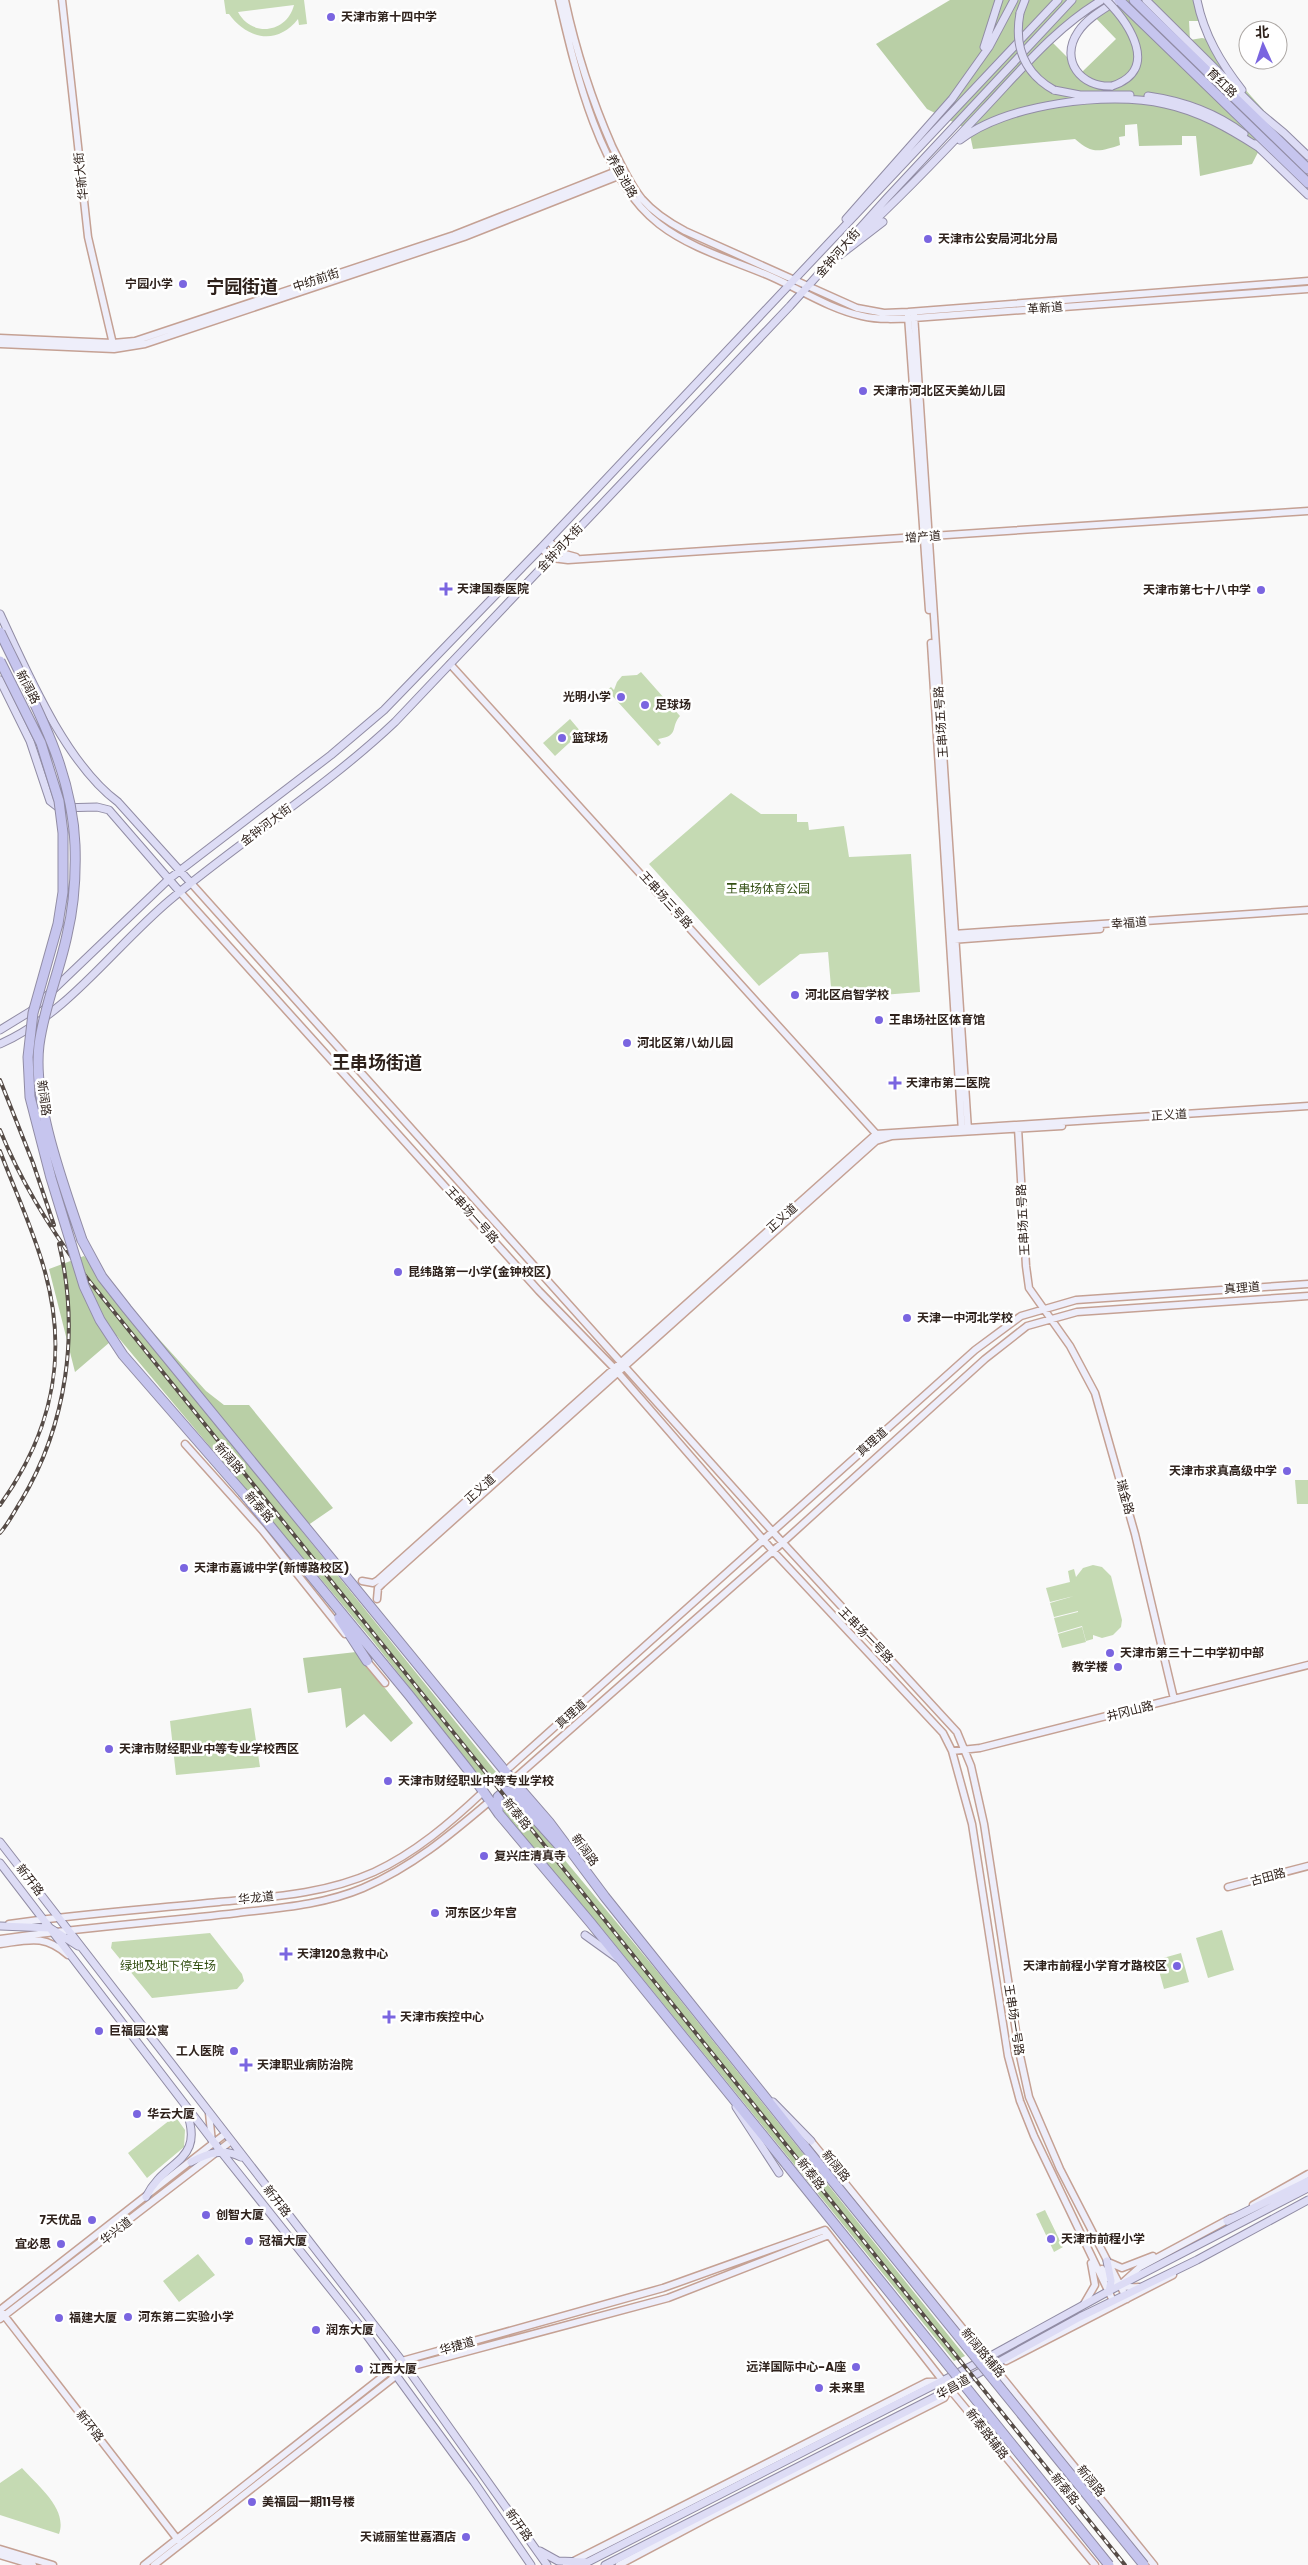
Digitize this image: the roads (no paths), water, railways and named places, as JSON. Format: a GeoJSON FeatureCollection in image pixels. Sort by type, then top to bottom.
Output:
{"type":"FeatureCollection","features":[{"type":"Feature","properties":{"kind":"highway","name":"育红路"},"geometry":{"type":"LineString","coordinates":[[1118,0],[1308,183]]}},
{"type":"Feature","properties":{"kind":"highway","name":"育红路"},"geometry":{"type":"LineString","coordinates":[[1134,0],[1308,169]]}},
{"type":"Feature","properties":{"kind":"highway","name":"新阔路"},"geometry":{"type":"LineString","coordinates":[[0,632],[54,745],[71,812],[75,844],[72,911],[44,1014],[39,1047],[38,1076],[45,1116],[82,1240],[102,1277],[549,1822],[579,1864],[762,2093],[808,2144],[1144,2565]]}},
{"type":"Feature","properties":{"kind":"highway","name":"新阔路"},"geometry":{"type":"LineString","coordinates":[[0,661],[41,743],[59,801],[63,833],[64,892],[58,924],[33,1013],[28,1057],[30,1096],[48,1169],[84,1286],[100,1320],[123,1355],[301,1562]]}},
{"type":"Feature","properties":{"kind":"highway"},"geometry":{"type":"LineString","coordinates":[[301,1562],[317,1590],[354,1638],[367,1661]]}},
{"type":"Feature","properties":{"kind":"highway","name":"新泰路"},"geometry":{"type":"LineString","coordinates":[[301,1562],[409,1695],[499,1814],[787,2165],[1109,2565]]}},
{"type":"Feature","properties":{"kind":"highway"},"geometry":{"type":"LineString","coordinates":[[499,1814],[498,1797],[505,1791],[511,1792],[538,1824],[579,1864]]}},
{"type":"Feature","properties":{"kind":"main road"},"geometry":{"type":"LineString","coordinates":[[971,74],[986,45],[999,0]]}},
{"type":"Feature","properties":{"kind":"main road"},"geometry":{"type":"LineString","coordinates":[[876,188],[971,74],[989,47],[1014,0]]}},
{"type":"Feature","properties":{"kind":"main road"},"geometry":{"type":"LineString","coordinates":[[1025,0],[1019,21],[1020,47],[1028,68],[1044,84],[1069,94],[1140,95],[1179,102],[1225,121],[1258,148],[1308,195]]}},
{"type":"Feature","properties":{"kind":"main road","name":"金钟河大街"},"geometry":{"type":"LineString","coordinates":[[0,1030],[36,1006],[179,870],[331,755],[384,710],[548,541],[817,254],[876,188],[1058,0]]}},
{"type":"Feature","properties":{"kind":"main road","name":"金钟河大街"},"geometry":{"type":"LineString","coordinates":[[0,1044],[35,1024],[59,1006],[162,906],[374,742],[559,551],[805,290],[887,198],[1072,0]]}},
{"type":"Feature","properties":{"kind":"main road"},"geometry":{"type":"LineString","coordinates":[[835,258],[936,160],[1041,48],[1083,12],[1102,0]]}},
{"type":"Feature","properties":{"kind":"main road"},"geometry":{"type":"LineString","coordinates":[[1106,0],[1113,7],[1120,15],[1131,31],[1136,44],[1137,56],[1135,67],[1128,78],[1117,85],[1105,87],[1089,83],[1078,74],[1071,59],[1071,48],[1079,29],[1096,14],[1106,7],[1112,4],[1118,0]]}},
{"type":"Feature","properties":{"kind":"main road"},"geometry":{"type":"LineString","coordinates":[[1146,0],[1261,114],[1308,156]]}},
{"type":"Feature","properties":{"kind":"main road"},"geometry":{"type":"LineString","coordinates":[[1197,0],[1204,27],[1216,52],[1261,114]]}},
{"type":"Feature","properties":{"kind":"main road"},"geometry":{"type":"LineString","coordinates":[[936,160],[965,136],[1001,117],[1037,108],[1125,99],[1166,104],[1187,110],[1226,128],[1258,148]]}},
{"type":"Feature","properties":{"kind":"main road"},"geometry":{"type":"LineString","coordinates":[[835,258],[883,222]]}},
{"type":"Feature","properties":{"kind":"main road"},"geometry":{"type":"LineString","coordinates":[[0,614],[57,728],[83,767],[96,784],[118,802],[190,883]]}},
{"type":"Feature","properties":{"kind":"main road"},"geometry":{"type":"LineString","coordinates":[[0,680],[30,741],[53,805],[59,808],[97,807],[110,810],[180,892]]}},
{"type":"Feature","properties":{"kind":"main road"},"geometry":{"type":"LineString","coordinates":[[152,895],[162,895],[164,900],[162,906]]}},
{"type":"Feature","properties":{"kind":"main road","name":"新开路"},"geometry":{"type":"LineString","coordinates":[[0,1842],[60,1917],[225,2134],[402,2361],[547,2565]]}},
{"type":"Feature","properties":{"kind":"main road","name":"新开路"},"geometry":{"type":"LineString","coordinates":[[0,1863],[182,2100],[213,2142],[216,2152],[394,2371],[531,2565]]}},
{"type":"Feature","properties":{"kind":"main road"},"geometry":{"type":"LineString","coordinates":[[0,1926],[53,1930],[90,1956]]}},
{"type":"Feature","properties":{"kind":"main road"},"geometry":{"type":"LineString","coordinates":[[585,1935],[621,1961]]}},
{"type":"Feature","properties":{"kind":"main road"},"geometry":{"type":"LineString","coordinates":[[730,2096],[779,2173]]}},
{"type":"Feature","properties":{"kind":"main road"},"geometry":{"type":"LineString","coordinates":[[146,2197],[158,2178],[188,2152],[191,2128],[182,2100]]}},
{"type":"Feature","properties":{"kind":"main road"},"geometry":{"type":"LineString","coordinates":[[193,2165],[216,2152],[234,2154],[246,2160]]}},
{"type":"Feature","properties":{"kind":"main road","name":"华昌道"},"geometry":{"type":"LineString","coordinates":[[1227,2221],[1308,2181]]}},
{"type":"Feature","properties":{"kind":"main road","name":"华昌道"},"geometry":{"type":"LineString","coordinates":[[582,2565],[943,2381],[1109,2291],[1308,2188]]}},
{"type":"Feature","properties":{"kind":"main road","name":"华昌道"},"geometry":{"type":"LineString","coordinates":[[605,2565],[949,2389],[1097,2308],[1114,2303],[1139,2287],[1197,2260],[1308,2202]]}},
{"type":"Feature","properties":{"kind":"main road"},"geometry":{"type":"LineString","coordinates":[[1097,2308],[1109,2291],[1111,2281],[1107,2261]]}},
{"type":"Feature","properties":{"kind":"main road"},"geometry":{"type":"LineString","coordinates":[[533,2545],[549,2558],[568,2564],[589,2561]]}},
{"type":"Feature","properties":{"kind":"main road"},"geometry":{"type":"LineString","coordinates":[[533,2545],[542,2565]]}},
{"type":"Feature","properties":{"kind":"street","name":"华新大街"},"geometry":{"type":"LineString","coordinates":[[62,0],[88,236],[113,346]]}},
{"type":"Feature","properties":{"kind":"street","name":"养鱼池路"},"geometry":{"type":"LineString","coordinates":[[558,0],[582,90],[621,172],[645,212],[666,229],[775,275],[805,290]]}},
{"type":"Feature","properties":{"kind":"street","name":"养鱼池路"},"geometry":{"type":"LineString","coordinates":[[565,0],[585,78],[621,172]]}},
{"type":"Feature","properties":{"kind":"street","name":"中纺前街"},"geometry":{"type":"LineString","coordinates":[[0,338],[113,346],[147,338],[440,240],[621,172]]}},
{"type":"Feature","properties":{"kind":"street","name":"养鱼池路"},"geometry":{"type":"LineString","coordinates":[[767,269],[775,275],[781,285],[790,282]]}},
{"type":"Feature","properties":{"kind":"street","name":"养鱼池路"},"geometry":{"type":"LineString","coordinates":[[764,277],[775,275]]}},
{"type":"Feature","properties":{"kind":"street","name":"革新道"},"geometry":{"type":"LineString","coordinates":[[911,315],[1308,282]]}},
{"type":"Feature","properties":{"kind":"street","name":"革新道"},"geometry":{"type":"LineString","coordinates":[[805,290],[861,309],[911,315],[1308,289]]}},
{"type":"Feature","properties":{"kind":"street","name":"王串场五号路"},"geometry":{"type":"LineString","coordinates":[[911,315],[965,1129]]}},
{"type":"Feature","properties":{"kind":"street"},"geometry":{"type":"LineString","coordinates":[[0,344],[113,346]]}},
{"type":"Feature","properties":{"kind":"street","name":"增产道"},"geometry":{"type":"LineString","coordinates":[[548,541],[559,551],[572,557],[1308,509]]}},
{"type":"Feature","properties":{"kind":"street","name":"增产道"},"geometry":{"type":"LineString","coordinates":[[552,558],[568,560],[636,557],[926,535]]}},
{"type":"Feature","properties":{"kind":"street"},"geometry":{"type":"LineString","coordinates":[[541,548],[552,558]]}},
{"type":"Feature","properties":{"kind":"street","name":"王串场三号路"},"geometry":{"type":"LineString","coordinates":[[450,664],[878,1136]]}},
{"type":"Feature","properties":{"kind":"street","name":"王串场一号路"},"geometry":{"type":"LineString","coordinates":[[190,883],[782,1543],[952,1725],[965,1749],[984,1824],[1026,2086],[1048,2142],[1125,2297]]}},
{"type":"Feature","properties":{"kind":"street","name":"王串场一号路"},"geometry":{"type":"LineString","coordinates":[[180,892],[539,1290],[616,1371],[762,1539]]}},
{"type":"Feature","properties":{"kind":"street","name":"幸福道"},"geometry":{"type":"LineString","coordinates":[[952,937],[1308,910]]}},
{"type":"Feature","properties":{"kind":"street","name":"幸福道"},"geometry":{"type":"LineString","coordinates":[[952,937],[1308,914]]}},
{"type":"Feature","properties":{"kind":"street","name":"正义道"},"geometry":{"type":"LineString","coordinates":[[362,1581],[373,1583],[378,1580],[623,1365],[878,1136],[1308,1106]]}},
{"type":"Feature","properties":{"kind":"street"},"geometry":{"type":"LineString","coordinates":[[943,1131],[955,1122],[961,1108]]}},
{"type":"Feature","properties":{"kind":"street","name":"正义道"},"geometry":{"type":"LineString","coordinates":[[965,1129],[1018,1128],[1308,1110]]}},
{"type":"Feature","properties":{"kind":"street","name":"王串场五号路"},"geometry":{"type":"LineString","coordinates":[[1018,1128],[1026,1266],[1029,1288],[1041,1308]]}},
{"type":"Feature","properties":{"kind":"street","name":"真理道"},"geometry":{"type":"LineString","coordinates":[[510,1767],[657,1638],[762,1539],[994,1334],[1021,1316],[1041,1308],[1076,1300],[1308,1284]]}},
{"type":"Feature","properties":{"kind":"street","name":"真理道"},"geometry":{"type":"LineString","coordinates":[[513,1780],[782,1543],[1002,1344],[1027,1326],[1048,1318],[1077,1312],[1308,1296]]}},
{"type":"Feature","properties":{"kind":"street","name":"瑞金路"},"geometry":{"type":"LineString","coordinates":[[1041,1308],[1070,1346],[1097,1401],[1135,1534],[1174,1698]]}},
{"type":"Feature","properties":{"kind":"street"},"geometry":{"type":"LineString","coordinates":[[632,1395],[623,1365],[641,1348],[632,1369],[640,1387]]}},
{"type":"Feature","properties":{"kind":"street","name":"正义道"},"geometry":{"type":"LineString","coordinates":[[377,1599],[378,1588],[382,1584],[616,1371]]}},
{"type":"Feature","properties":{"kind":"street","name":"新泰路"},"geometry":{"type":"LineString","coordinates":[[185,1444],[268,1537],[385,1683]]}},
{"type":"Feature","properties":{"kind":"street","name":"王串场一号路"},"geometry":{"type":"LineString","coordinates":[[758,1518],[772,1531]]}},
{"type":"Feature","properties":{"kind":"street","name":"王串场一号路"},"geometry":{"type":"LineString","coordinates":[[747,1527],[762,1539]]}},
{"type":"Feature","properties":{"kind":"street","name":"王串场一号路"},"geometry":{"type":"LineString","coordinates":[[762,1539],[759,1541],[773,1551],[940,1728],[947,1739],[966,1797],[979,1858],[999,1998],[1014,2083],[1034,2136],[1114,2303]]}},
{"type":"Feature","properties":{"kind":"street","name":"井冈山路"},"geometry":{"type":"LineString","coordinates":[[952,1751],[1174,1698],[1308,1663]]}},
{"type":"Feature","properties":{"kind":"street","name":"王串场一号路"},"geometry":{"type":"LineString","coordinates":[[952,1751],[958,1772]]}},
{"type":"Feature","properties":{"kind":"street","name":"华龙道"},"geometry":{"type":"LineString","coordinates":[[0,1926],[60,1917],[292,1895],[341,1884],[386,1866],[419,1846],[484,1792]]}},
{"type":"Feature","properties":{"kind":"street"},"geometry":{"type":"LineString","coordinates":[[0,1939],[53,1930],[69,1930],[291,1906],[347,1894],[412,1863],[442,1843],[490,1801]]}},
{"type":"Feature","properties":{"kind":"street","name":"古田路"},"geometry":{"type":"LineString","coordinates":[[1228,1887],[1308,1866]]}},
{"type":"Feature","properties":{"kind":"street"},"geometry":{"type":"LineString","coordinates":[[0,1944],[44,1940],[57,1945],[75,1962]]}},
{"type":"Feature","properties":{"kind":"street"},"geometry":{"type":"LineString","coordinates":[[209,2113],[216,2152],[231,2141]]}},
{"type":"Feature","properties":{"kind":"street","name":"华兴道"},"geometry":{"type":"LineString","coordinates":[[1,2313],[193,2165],[213,2142],[225,2134]]}},
{"type":"Feature","properties":{"kind":"street","name":"新阔路辅路"},"geometry":{"type":"LineString","coordinates":[[808,2144],[993,2365],[1154,2565]]}},
{"type":"Feature","properties":{"kind":"street","name":"华兴道"},"geometry":{"type":"LineString","coordinates":[[1,2313],[146,2197],[193,2165]]}},
{"type":"Feature","properties":{"kind":"street","name":"华昌道"},"geometry":{"type":"LineString","coordinates":[[1120,2286],[1140,2267],[1227,2221],[1308,2174]]}},
{"type":"Feature","properties":{"kind":"street"},"geometry":{"type":"LineString","coordinates":[[1065,2200],[1077,2218],[1103,2271],[1111,2281],[1120,2286],[1139,2287]]}},
{"type":"Feature","properties":{"kind":"street"},"geometry":{"type":"LineString","coordinates":[[1065,2200],[1069,2217],[1094,2271],[1094,2290],[1082,2307]]}},
{"type":"Feature","properties":{"kind":"street","name":"华捷道"},"geometry":{"type":"LineString","coordinates":[[394,2371],[668,2298],[827,2233]]}},
{"type":"Feature","properties":{"kind":"street","name":"华捷道"},"geometry":{"type":"LineString","coordinates":[[144,2565],[179,2540],[394,2371],[402,2361],[664,2288],[827,2233]]}},
{"type":"Feature","properties":{"kind":"street","name":"新泰路辅路"},"geometry":{"type":"LineString","coordinates":[[827,2233],[949,2389],[1095,2565]]}},
{"type":"Feature","properties":{"kind":"street"},"geometry":{"type":"LineString","coordinates":[[1107,2261],[1117,2268],[1126,2268],[1174,2248]]}},
{"type":"Feature","properties":{"kind":"street"},"geometry":{"type":"LineString","coordinates":[[1125,2297],[1197,2260]]}},
{"type":"Feature","properties":{"kind":"street"},"geometry":{"type":"LineString","coordinates":[[993,2365],[1016,2357],[1114,2303]]}},
{"type":"Feature","properties":{"kind":"street","name":"新环路"},"geometry":{"type":"LineString","coordinates":[[1,2313],[179,2540]]}},
{"type":"Feature","properties":{"kind":"street"},"geometry":{"type":"LineString","coordinates":[[568,2564],[927,2382],[943,2381]]}},
{"type":"Feature","properties":{"kind":"street"},"geometry":{"type":"LineString","coordinates":[[619,2565],[721,2510],[944,2398],[949,2389]]}},
{"type":"Feature","properties":{"kind":"street","name":"华捷道"},"geometry":{"type":"LineString","coordinates":[[154,2565],[179,2540]]}},
{"type":"Feature","properties":{"kind":"street"},"geometry":{"type":"LineString","coordinates":[[0,2549],[53,2565]]}},
{"type":"Feature","properties":{"kind":"street"},"geometry":{"type":"LineString","coordinates":[[0,2555],[33,2565]]}},
{"type":"Feature","properties":{"kind":"railway"},"geometry":{"type":"LineString","coordinates":[[0,1080],[33,1163],[54,1225]]}},
{"type":"Feature","properties":{"kind":"railway"},"geometry":{"type":"LineString","coordinates":[[0,1130],[18,1170],[40,1209],[90,1282],[1125,2565]]}},
{"type":"Feature","properties":{"kind":"railway"},"geometry":{"type":"LineString","coordinates":[[0,1151],[41,1257],[52,1304],[55,1335],[55,1365],[51,1394],[43,1423],[32,1451],[18,1478],[0,1505]]}},
{"type":"Feature","properties":{"kind":"railway"},"geometry":{"type":"LineString","coordinates":[[0,1533],[37,1472],[59,1409],[65,1377],[68,1344],[68,1310],[59,1244]]}},
{"type":"Feature","properties":{"kind":"place","name":"天津市第十四中学"},"geometry":{"type":"Point","coordinates":[331,17]}},
{"type":"Feature","properties":{"kind":"place","name":"天津市公安局河北分局"},"geometry":{"type":"Point","coordinates":[928,239]}},
{"type":"Feature","properties":{"kind":"place","name":"宁园小学"},"geometry":{"type":"Point","coordinates":[183,284]}},
{"type":"Feature","properties":{"kind":"place","name":"天津市河北区天美幼儿园"},"geometry":{"type":"Point","coordinates":[863,391]}},
{"type":"Feature","properties":{"kind":"place","name":"天津国泰医院"},"geometry":{"type":"Point","coordinates":[446,589]}},
{"type":"Feature","properties":{"kind":"place","name":"天津市第七十八中学"},"geometry":{"type":"Point","coordinates":[1261,590]}},
{"type":"Feature","properties":{"kind":"place","name":"光明小学"},"geometry":{"type":"Point","coordinates":[621,697]}},
{"type":"Feature","properties":{"kind":"place","name":"足球场"},"geometry":{"type":"Point","coordinates":[645,705]}},
{"type":"Feature","properties":{"kind":"place","name":"篮球场"},"geometry":{"type":"Point","coordinates":[562,738]}},
{"type":"Feature","properties":{"kind":"place","name":"河北区启智学校"},"geometry":{"type":"Point","coordinates":[795,995]}},
{"type":"Feature","properties":{"kind":"place","name":"王串场社区体育馆"},"geometry":{"type":"Point","coordinates":[879,1020]}},
{"type":"Feature","properties":{"kind":"place","name":"河北区第八幼儿园"},"geometry":{"type":"Point","coordinates":[627,1043]}},
{"type":"Feature","properties":{"kind":"place","name":"天津市第二医院"},"geometry":{"type":"Point","coordinates":[895,1083]}},
{"type":"Feature","properties":{"kind":"place","name":"昆纬路第一小学(金钟校区)"},"geometry":{"type":"Point","coordinates":[398,1272]}},
{"type":"Feature","properties":{"kind":"place","name":"天津一中河北学校"},"geometry":{"type":"Point","coordinates":[907,1318]}},
{"type":"Feature","properties":{"kind":"place","name":"天津市求真高级中学"},"geometry":{"type":"Point","coordinates":[1287,1471]}},
{"type":"Feature","properties":{"kind":"place","name":"天津市嘉诚中学(新博路校区)"},"geometry":{"type":"Point","coordinates":[184,1568]}},
{"type":"Feature","properties":{"kind":"place","name":"天津市第三十二中学初中部"},"geometry":{"type":"Point","coordinates":[1110,1653]}},
{"type":"Feature","properties":{"kind":"place","name":"教学楼"},"geometry":{"type":"Point","coordinates":[1118,1667]}},
{"type":"Feature","properties":{"kind":"place","name":"天津市财经职业中等专业学校西区"},"geometry":{"type":"Point","coordinates":[109,1749]}},
{"type":"Feature","properties":{"kind":"place","name":"天津市财经职业中等专业学校"},"geometry":{"type":"Point","coordinates":[388,1781]}},
{"type":"Feature","properties":{"kind":"place","name":"复兴庄清真寺"},"geometry":{"type":"Point","coordinates":[484,1856]}},
{"type":"Feature","properties":{"kind":"place","name":"河东区少年宫"},"geometry":{"type":"Point","coordinates":[435,1913]}},
{"type":"Feature","properties":{"kind":"place","name":"天津120急救中心"},"geometry":{"type":"Point","coordinates":[286,1954]}},
{"type":"Feature","properties":{"kind":"place","name":"天津市前程小学育才路校区"},"geometry":{"type":"Point","coordinates":[1177,1966]}},
{"type":"Feature","properties":{"kind":"place","name":"天津市疾控中心"},"geometry":{"type":"Point","coordinates":[389,2017]}},
{"type":"Feature","properties":{"kind":"place","name":"巨福园公寓"},"geometry":{"type":"Point","coordinates":[99,2031]}},
{"type":"Feature","properties":{"kind":"place","name":"工人医院"},"geometry":{"type":"Point","coordinates":[234,2051]}},
{"type":"Feature","properties":{"kind":"place","name":"天津职业病防治院"},"geometry":{"type":"Point","coordinates":[246,2065]}},
{"type":"Feature","properties":{"kind":"place","name":"华云大厦"},"geometry":{"type":"Point","coordinates":[137,2114]}},
{"type":"Feature","properties":{"kind":"place","name":"创智大厦"},"geometry":{"type":"Point","coordinates":[206,2215]}},
{"type":"Feature","properties":{"kind":"place","name":"7天优品"},"geometry":{"type":"Point","coordinates":[92,2220]}},
{"type":"Feature","properties":{"kind":"place","name":"天津市前程小学"},"geometry":{"type":"Point","coordinates":[1051,2239]}},
{"type":"Feature","properties":{"kind":"place","name":"冠福大厦"},"geometry":{"type":"Point","coordinates":[249,2241]}},
{"type":"Feature","properties":{"kind":"place","name":"宜必思"},"geometry":{"type":"Point","coordinates":[61,2244]}},
{"type":"Feature","properties":{"kind":"place","name":"河东第二实验小学"},"geometry":{"type":"Point","coordinates":[128,2317]}},
{"type":"Feature","properties":{"kind":"place","name":"福建大厦"},"geometry":{"type":"Point","coordinates":[59,2318]}},
{"type":"Feature","properties":{"kind":"place","name":"润东大厦"},"geometry":{"type":"Point","coordinates":[316,2330]}},
{"type":"Feature","properties":{"kind":"place","name":"远洋国际中心-A座"},"geometry":{"type":"Point","coordinates":[856,2367]}},
{"type":"Feature","properties":{"kind":"place","name":"江西大厦"},"geometry":{"type":"Point","coordinates":[359,2369]}},
{"type":"Feature","properties":{"kind":"place","name":"未来里"},"geometry":{"type":"Point","coordinates":[819,2388]}},
{"type":"Feature","properties":{"kind":"place","name":"美福园一期11号楼"},"geometry":{"type":"Point","coordinates":[252,2502]}},
{"type":"Feature","properties":{"kind":"place","name":"天诚丽笙世嘉酒店"},"geometry":{"type":"Point","coordinates":[466,2537]}},
{"type":"Feature","properties":{"kind":"district","name":"宁园街道"},"geometry":{"type":"Point","coordinates":[242,287]}},
{"type":"Feature","properties":{"kind":"district","name":"王串场街道"},"geometry":{"type":"Point","coordinates":[377,1063]}},
{"type":"Feature","properties":{"kind":"park label","name":"王串场体育公园"},"geometry":{"type":"Point","coordinates":[768,889]}},
{"type":"Feature","properties":{"kind":"park label","name":"绿地及地下停车场"},"geometry":{"type":"Point","coordinates":[168,1966]}}]}
